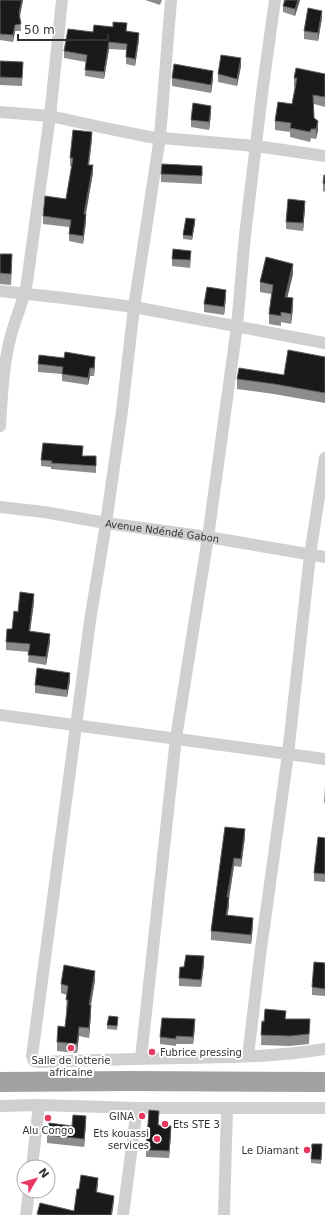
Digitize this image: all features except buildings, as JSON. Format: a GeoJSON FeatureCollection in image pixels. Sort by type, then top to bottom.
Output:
{"type":"FeatureCollection","features":[{"type":"Feature","properties":{"kind":"highway"},"geometry":{"type":"LineString","coordinates":[[0,1082],[325,1082]]}},
{"type":"Feature","properties":{"kind":"street"},"geometry":{"type":"LineString","coordinates":[[0,426],[4,366],[11,334],[25,294],[50,116],[62,0]]}},
{"type":"Feature","properties":{"kind":"street"},"geometry":{"type":"LineString","coordinates":[[171,0],[160,137],[134,307],[122,411],[106,523],[90,621],[32,1056],[34,1061],[40,1062],[248,1056],[325,1049]]}},
{"type":"Feature","properties":{"kind":"street"},"geometry":{"type":"LineString","coordinates":[[141,1058],[176,738],[208,537],[237,326],[245,235],[275,0]]}},
{"type":"Feature","properties":{"kind":"street"},"geometry":{"type":"LineString","coordinates":[[0,112],[50,116],[150,137],[256,146],[325,156]]}},
{"type":"Feature","properties":{"kind":"street"},"geometry":{"type":"LineString","coordinates":[[0,291],[134,307],[325,343]]}},
{"type":"Feature","properties":{"kind":"street"},"geometry":{"type":"LineString","coordinates":[[248,1056],[260,956],[288,754],[310,555],[325,458]]}},
{"type":"Feature","properties":{"kind":"street","name":"Avenue Ndéndé Gabon"},"geometry":{"type":"LineString","coordinates":[[0,508],[44,512],[106,523],[208,537],[325,557]]}},
{"type":"Feature","properties":{"kind":"street"},"geometry":{"type":"LineString","coordinates":[[0,715],[325,759]]}},
{"type":"Feature","properties":{"kind":"street"},"geometry":{"type":"LineString","coordinates":[[0,1106],[325,1108]]}},
{"type":"Feature","properties":{"kind":"street"},"geometry":{"type":"LineString","coordinates":[[33,1159],[39,1106]]}},
{"type":"Feature","properties":{"kind":"street"},"geometry":{"type":"LineString","coordinates":[[123,1215],[137,1108]]}},
{"type":"Feature","properties":{"kind":"street"},"geometry":{"type":"LineString","coordinates":[[224,1215],[227,1108]]}},
{"type":"Feature","properties":{"kind":"street"},"geometry":{"type":"LineString","coordinates":[[26,1215],[28,1199]]}},
{"type":"Feature","properties":{"kind":"place","name":"Salle de lotterie africaine"},"geometry":{"type":"Point","coordinates":[71,1048]}},
{"type":"Feature","properties":{"kind":"place","name":"Fubrice pressing"},"geometry":{"type":"Point","coordinates":[152,1052]}},
{"type":"Feature","properties":{"kind":"place","name":"GINA"},"geometry":{"type":"Point","coordinates":[142,1116]}},
{"type":"Feature","properties":{"kind":"place","name":"Alu Congo"},"geometry":{"type":"Point","coordinates":[48,1118]}},
{"type":"Feature","properties":{"kind":"place","name":"Ets STE 3"},"geometry":{"type":"Point","coordinates":[165,1124]}},
{"type":"Feature","properties":{"kind":"place","name":"Ets kouassi services"},"geometry":{"type":"Point","coordinates":[157,1139]}},
{"type":"Feature","properties":{"kind":"place","name":"Le Diamant"},"geometry":{"type":"Point","coordinates":[307,1150]}}]}
